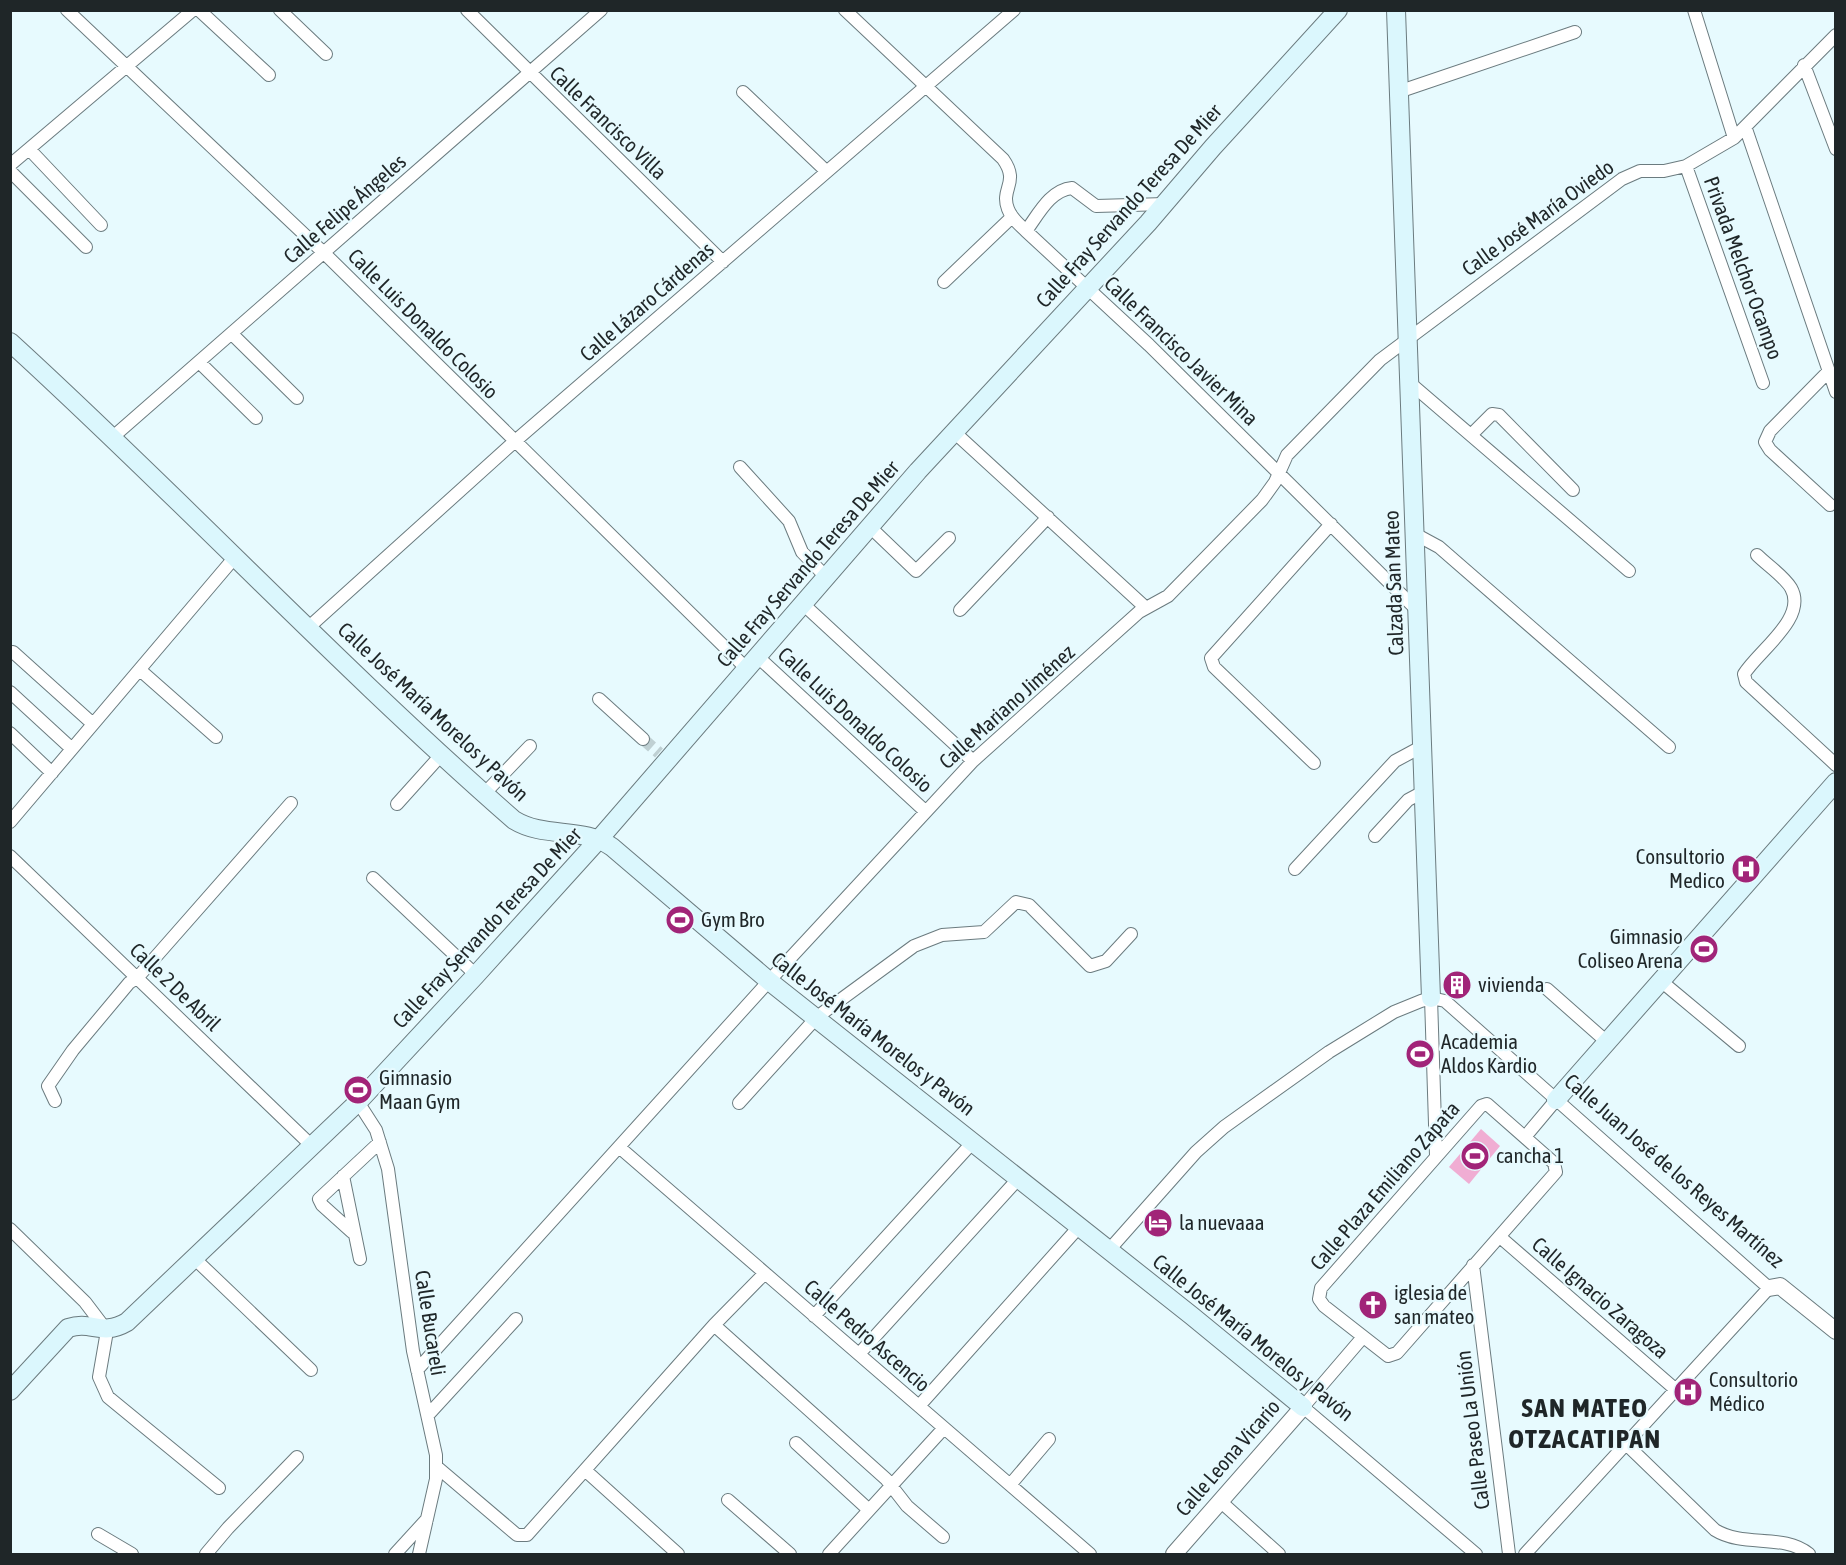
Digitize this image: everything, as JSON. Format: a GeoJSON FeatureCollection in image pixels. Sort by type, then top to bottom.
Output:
{"type":"FeatureCollection","features":[{"type":"Feature","properties":{"kind":"main road","name":"Calle Fray Servando Teresa De Mier"},"geometry":{"type":"LineString","coordinates":[[107,1331],[127,1322],[195,1259],[358,1101],[476,975],[600,838],[664,756],[752,663],[953,431],[1165,204],[1213,147],[1338,10]]}},
{"type":"Feature","properties":{"kind":"main road","name":"Calzada San Mateo"},"geometry":{"type":"LineString","coordinates":[[1396,10],[1401,91],[1407,339],[1431,998]]}},
{"type":"Feature","properties":{"kind":"main road","name":"Calle José María Morelos y Pavón"},"geometry":{"type":"LineString","coordinates":[[10,342],[114,436],[235,557],[514,820],[533,830],[600,838],[769,981],[1303,1407]]}},
{"type":"Feature","properties":{"kind":"main road"},"geometry":{"type":"LineString","coordinates":[[1556,1100],[1836,782]]}},
{"type":"Feature","properties":{"kind":"main road"},"geometry":{"type":"LineString","coordinates":[[10,1391],[68,1328],[77,1325],[107,1331]]}},
{"type":"Feature","properties":{"kind":"street","name":"Calle Luis Donaldo Colosio"},"geometry":{"type":"LineString","coordinates":[[67,10],[324,253],[514,442],[752,663],[925,811]]}},
{"type":"Feature","properties":{"kind":"street"},"geometry":{"type":"LineString","coordinates":[[10,165],[193,10]]}},
{"type":"Feature","properties":{"kind":"street"},"geometry":{"type":"LineString","coordinates":[[200,10],[269,75]]}},
{"type":"Feature","properties":{"kind":"street"},"geometry":{"type":"LineString","coordinates":[[280,10],[326,54]]}},
{"type":"Feature","properties":{"kind":"street","name":"Calle Francisco Villa"},"geometry":{"type":"LineString","coordinates":[[467,10],[528,74],[723,262]]}},
{"type":"Feature","properties":{"kind":"street","name":"Calle Felipe Ángeles"},"geometry":{"type":"LineString","coordinates":[[114,436],[601,10]]}},
{"type":"Feature","properties":{"kind":"street"},"geometry":{"type":"LineString","coordinates":[[844,10],[1009,168],[1012,175],[1007,207],[1012,217],[944,282]]}},
{"type":"Feature","properties":{"kind":"street","name":"Calle Lázaro Cárdenas"},"geometry":{"type":"LineString","coordinates":[[309,627],[514,442],[1014,10]]}},
{"type":"Feature","properties":{"kind":"street"},"geometry":{"type":"LineString","coordinates":[[1694,10],[1734,138]]}},
{"type":"Feature","properties":{"kind":"street"},"geometry":{"type":"LineString","coordinates":[[1401,91],[1575,32]]}},
{"type":"Feature","properties":{"kind":"street","name":"Calle José María Oviedo"},"geometry":{"type":"LineString","coordinates":[[1278,472],[1287,455],[1380,360],[1622,179],[1640,171],[1664,171],[1686,166],[1734,138],[1746,129],[1804,65],[1836,35]]}},
{"type":"Feature","properties":{"kind":"street"},"geometry":{"type":"LineString","coordinates":[[1804,65],[1836,149]]}},
{"type":"Feature","properties":{"kind":"street"},"geometry":{"type":"LineString","coordinates":[[742,92],[826,171]]}},
{"type":"Feature","properties":{"kind":"street"},"geometry":{"type":"LineString","coordinates":[[1746,129],[1827,373],[1836,392]]}},
{"type":"Feature","properties":{"kind":"street"},"geometry":{"type":"LineString","coordinates":[[29,149],[101,225]]}},
{"type":"Feature","properties":{"kind":"street","name":"Privada Melchor Ocampo"},"geometry":{"type":"LineString","coordinates":[[1686,166],[1763,383]]}},
{"type":"Feature","properties":{"kind":"street"},"geometry":{"type":"LineString","coordinates":[[10,171],[86,247]]}},
{"type":"Feature","properties":{"kind":"street"},"geometry":{"type":"LineString","coordinates":[[1026,231],[1053,195],[1065,188],[1072,188],[1090,203],[1101,206],[1165,204]]}},
{"type":"Feature","properties":{"kind":"street","name":"Calle Francisco Javier Mina"},"geometry":{"type":"LineString","coordinates":[[1012,217],[1278,472],[1417,610]]}},
{"type":"Feature","properties":{"kind":"street"},"geometry":{"type":"LineString","coordinates":[[232,334],[297,398]]}},
{"type":"Feature","properties":{"kind":"street"},"geometry":{"type":"LineString","coordinates":[[199,362],[256,418]]}},
{"type":"Feature","properties":{"kind":"street"},"geometry":{"type":"LineString","coordinates":[[1827,373],[1770,431],[1765,442],[1770,450],[1830,505]]}},
{"type":"Feature","properties":{"kind":"street"},"geometry":{"type":"LineString","coordinates":[[1410,383],[1629,571]]}},
{"type":"Feature","properties":{"kind":"street"},"geometry":{"type":"LineString","coordinates":[[1471,435],[1492,414],[1499,415],[1573,490]]}},
{"type":"Feature","properties":{"kind":"street"},"geometry":{"type":"LineString","coordinates":[[953,431],[1146,608]]}},
{"type":"Feature","properties":{"kind":"street"},"geometry":{"type":"LineString","coordinates":[[740,467],[789,522],[802,552],[826,577]]}},
{"type":"Feature","properties":{"kind":"street","name":"Calle Mariano Jiménez"},"geometry":{"type":"LineString","coordinates":[[417,1370],[925,811],[973,761],[1146,608],[1168,596],[1262,500],[1275,482],[1278,472]]}},
{"type":"Feature","properties":{"kind":"street"},"geometry":{"type":"LineString","coordinates":[[960,610],[1048,517]]}},
{"type":"Feature","properties":{"kind":"street"},"geometry":{"type":"LineString","coordinates":[[1314,763],[1214,667],[1211,658],[1331,524]]}},
{"type":"Feature","properties":{"kind":"street"},"geometry":{"type":"LineString","coordinates":[[869,526],[916,571],[949,538]]}},
{"type":"Feature","properties":{"kind":"street"},"geometry":{"type":"LineString","coordinates":[[1414,534],[1439,548],[1669,747]]}},
{"type":"Feature","properties":{"kind":"street"},"geometry":{"type":"LineString","coordinates":[[1756,555],[1790,587],[1795,607],[1787,622],[1744,674],[1746,682],[1836,765]]}},
{"type":"Feature","properties":{"kind":"street"},"geometry":{"type":"LineString","coordinates":[[10,822],[235,557]]}},
{"type":"Feature","properties":{"kind":"street"},"geometry":{"type":"LineString","coordinates":[[803,604],[973,761]]}},
{"type":"Feature","properties":{"kind":"street"},"geometry":{"type":"LineString","coordinates":[[13,652],[93,724]]}},
{"type":"Feature","properties":{"kind":"street"},"geometry":{"type":"LineString","coordinates":[[140,669],[216,737]]}},
{"type":"Feature","properties":{"kind":"street"},"geometry":{"type":"LineString","coordinates":[[10,692],[72,749]]}},
{"type":"Feature","properties":{"kind":"street"},"geometry":{"type":"LineString","coordinates":[[599,699],[643,739]]}},
{"type":"Feature","properties":{"kind":"street"},"geometry":{"type":"LineString","coordinates":[[10,733],[52,773]]}},
{"type":"Feature","properties":{"kind":"street"},"geometry":{"type":"LineString","coordinates":[[484,794],[530,746]]}},
{"type":"Feature","properties":{"kind":"street"},"geometry":{"type":"LineString","coordinates":[[1295,869],[1395,761],[1421,747]]}},
{"type":"Feature","properties":{"kind":"street"},"geometry":{"type":"LineString","coordinates":[[397,804],[442,754]]}},
{"type":"Feature","properties":{"kind":"street"},"geometry":{"type":"LineString","coordinates":[[1375,836],[1408,800],[1423,792]]}},
{"type":"Feature","properties":{"kind":"street"},"geometry":{"type":"LineString","coordinates":[[55,1101],[48,1086],[53,1076],[129,983],[138,977],[291,802]]}},
{"type":"Feature","properties":{"kind":"street","name":"Calle 2 De Abril"},"geometry":{"type":"LineString","coordinates":[[10,856],[312,1146]]}},
{"type":"Feature","properties":{"kind":"street"},"geometry":{"type":"LineString","coordinates":[[373,878],[476,975]]}},
{"type":"Feature","properties":{"kind":"street"},"geometry":{"type":"LineString","coordinates":[[739,1102],[817,1017],[914,946],[942,935],[984,932],[1016,902],[1029,905],[1090,966],[1106,961],[1131,934]]}},
{"type":"Feature","properties":{"kind":"street"},"geometry":{"type":"LineString","coordinates":[[1661,981],[1739,1046]]}},
{"type":"Feature","properties":{"kind":"street"},"geometry":{"type":"LineString","coordinates":[[1547,989],[1606,1042]]}},
{"type":"Feature","properties":{"kind":"street"},"geometry":{"type":"LineString","coordinates":[[1109,1251],[1179,1170],[1224,1126],[1364,1029],[1394,1012],[1431,998]]}},
{"type":"Feature","properties":{"kind":"street","name":"Calle Juan José de los Reyes Martínez"},"geometry":{"type":"LineString","coordinates":[[1431,998],[1445,1001],[1769,1288],[1780,1286],[1836,1331]]}},
{"type":"Feature","properties":{"kind":"street","name":"Calzada San Mateo"},"geometry":{"type":"LineString","coordinates":[[1431,998],[1436,1155]]}},
{"type":"Feature","properties":{"kind":"street"},"geometry":{"type":"LineString","coordinates":[[1525,1137],[1556,1100]]}},
{"type":"Feature","properties":{"kind":"street","name":"Calle Bucareli"},"geometry":{"type":"LineString","coordinates":[[358,1101],[376,1130],[388,1169],[417,1370],[428,1414],[437,1467],[419,1554]]}},
{"type":"Feature","properties":{"kind":"street","name":"Calle Plaza Emiliano Zapata"},"geometry":{"type":"LineString","coordinates":[[1484,1104],[1490,1106],[1525,1137],[1554,1163],[1557,1172],[1395,1355],[1388,1356],[1324,1306],[1319,1299],[1321,1288],[1436,1155],[1484,1104]]}},
{"type":"Feature","properties":{"kind":"street"},"geometry":{"type":"LineString","coordinates":[[352,1232],[320,1202],[322,1195],[380,1142]]}},
{"type":"Feature","properties":{"kind":"street"},"geometry":{"type":"LineString","coordinates":[[814,1316],[973,1142]]}},
{"type":"Feature","properties":{"kind":"street","name":"Calle Pedro Ascencio"},"geometry":{"type":"LineString","coordinates":[[619,1147],[1090,1554]]}},
{"type":"Feature","properties":{"kind":"street"},"geometry":{"type":"LineString","coordinates":[[343,1176],[352,1232],[360,1259]]}},
{"type":"Feature","properties":{"kind":"street"},"geometry":{"type":"LineString","coordinates":[[859,1354],[1018,1179]]}},
{"type":"Feature","properties":{"kind":"street"},"geometry":{"type":"LineString","coordinates":[[919,1406],[1078,1228]]}},
{"type":"Feature","properties":{"kind":"street"},"geometry":{"type":"LineString","coordinates":[[10,1229],[86,1302],[107,1331],[99,1377],[108,1397],[219,1488]]}},
{"type":"Feature","properties":{"kind":"street","name":"Calle Ignacio Zaragoza"},"geometry":{"type":"LineString","coordinates":[[1500,1238],[1675,1389]]}},
{"type":"Feature","properties":{"kind":"street"},"geometry":{"type":"LineString","coordinates":[[195,1259],[311,1370]]}},
{"type":"Feature","properties":{"kind":"street","name":"Calle Paseo La Unión"},"geometry":{"type":"LineString","coordinates":[[1473,1265],[1509,1554]]}},
{"type":"Feature","properties":{"kind":"street"},"geometry":{"type":"LineString","coordinates":[[437,1467],[517,1535],[524,1536],[531,1533],[714,1325],[765,1273]]}},
{"type":"Feature","properties":{"kind":"street"},"geometry":{"type":"LineString","coordinates":[[1525,1554],[1769,1288]]}},
{"type":"Feature","properties":{"kind":"street"},"geometry":{"type":"LineString","coordinates":[[428,1414],[516,1319]]}},
{"type":"Feature","properties":{"kind":"street"},"geometry":{"type":"LineString","coordinates":[[714,1325],[891,1485],[907,1506],[943,1536]]}},
{"type":"Feature","properties":{"kind":"street","name":"Calle Leona Vicario"},"geometry":{"type":"LineString","coordinates":[[1174,1554],[1364,1337]]}},
{"type":"Feature","properties":{"kind":"street","name":"Calle José María Morelos y Pavón"},"geometry":{"type":"LineString","coordinates":[[1303,1407],[1476,1554]]}},
{"type":"Feature","properties":{"kind":"street"},"geometry":{"type":"LineString","coordinates":[[830,1554],[944,1428]]}},
{"type":"Feature","properties":{"kind":"street"},"geometry":{"type":"LineString","coordinates":[[1010,1485],[1049,1439]]}},
{"type":"Feature","properties":{"kind":"street"},"geometry":{"type":"LineString","coordinates":[[796,1443],[869,1510]]}},
{"type":"Feature","properties":{"kind":"street"},"geometry":{"type":"LineString","coordinates":[[1625,1443],[1724,1536],[1737,1540],[1790,1544],[1809,1554]]}},
{"type":"Feature","properties":{"kind":"street"},"geometry":{"type":"LineString","coordinates":[[206,1554],[297,1457]]}},
{"type":"Feature","properties":{"kind":"street"},"geometry":{"type":"LineString","coordinates":[[586,1471],[678,1554]]}},
{"type":"Feature","properties":{"kind":"street"},"geometry":{"type":"LineString","coordinates":[[728,1500],[790,1554]]}},
{"type":"Feature","properties":{"kind":"street"},"geometry":{"type":"LineString","coordinates":[[1220,1501],[1279,1554]]}},
{"type":"Feature","properties":{"kind":"street"},"geometry":{"type":"LineString","coordinates":[[395,1554],[428,1518]]}},
{"type":"Feature","properties":{"kind":"street"},"geometry":{"type":"LineString","coordinates":[[98,1534],[132,1554]]}},
{"type":"Feature","properties":{"kind":"shaded area","name":"cancha 1"},"geometry":{"type":"Polygon","coordinates":[[[1481,1129],[1500,1146],[1469,1184],[1449,1167],[1481,1129]]]}},
{"type":"Feature","properties":{"kind":"tunnel"},"geometry":{"type":"LineString","coordinates":[[643,739],[659,753]]}},
{"type":"Feature","properties":{"kind":"place","name":"Consultorio Medico"},"geometry":{"type":"Point","coordinates":[1746,869]}},
{"type":"Feature","properties":{"kind":"place","name":"Gym Bro"},"geometry":{"type":"Point","coordinates":[680,920]}},
{"type":"Feature","properties":{"kind":"place","name":"Gimnasio Coliseo Arena"},"geometry":{"type":"Point","coordinates":[1704,949]}},
{"type":"Feature","properties":{"kind":"place","name":"vivienda"},"geometry":{"type":"Point","coordinates":[1457,985]}},
{"type":"Feature","properties":{"kind":"place","name":"Academia Aldos Kardio"},"geometry":{"type":"Point","coordinates":[1420,1054]}},
{"type":"Feature","properties":{"kind":"place","name":"Gimnasio Maan Gym"},"geometry":{"type":"Point","coordinates":[358,1090]}},
{"type":"Feature","properties":{"kind":"place","name":"cancha 1"},"geometry":{"type":"Point","coordinates":[1475,1156]}},
{"type":"Feature","properties":{"kind":"place","name":"la nuevaaa"},"geometry":{"type":"Point","coordinates":[1158,1223]}},
{"type":"Feature","properties":{"kind":"place","name":"iglesia de san mateo"},"geometry":{"type":"Point","coordinates":[1373,1305]}},
{"type":"Feature","properties":{"kind":"place","name":"Consultorio Médico"},"geometry":{"type":"Point","coordinates":[1688,1392]}},
{"type":"Feature","properties":{"kind":"district","name":"SAN MATEO OTZACATIPAN"},"geometry":{"type":"Point","coordinates":[1585,1424]}}]}
